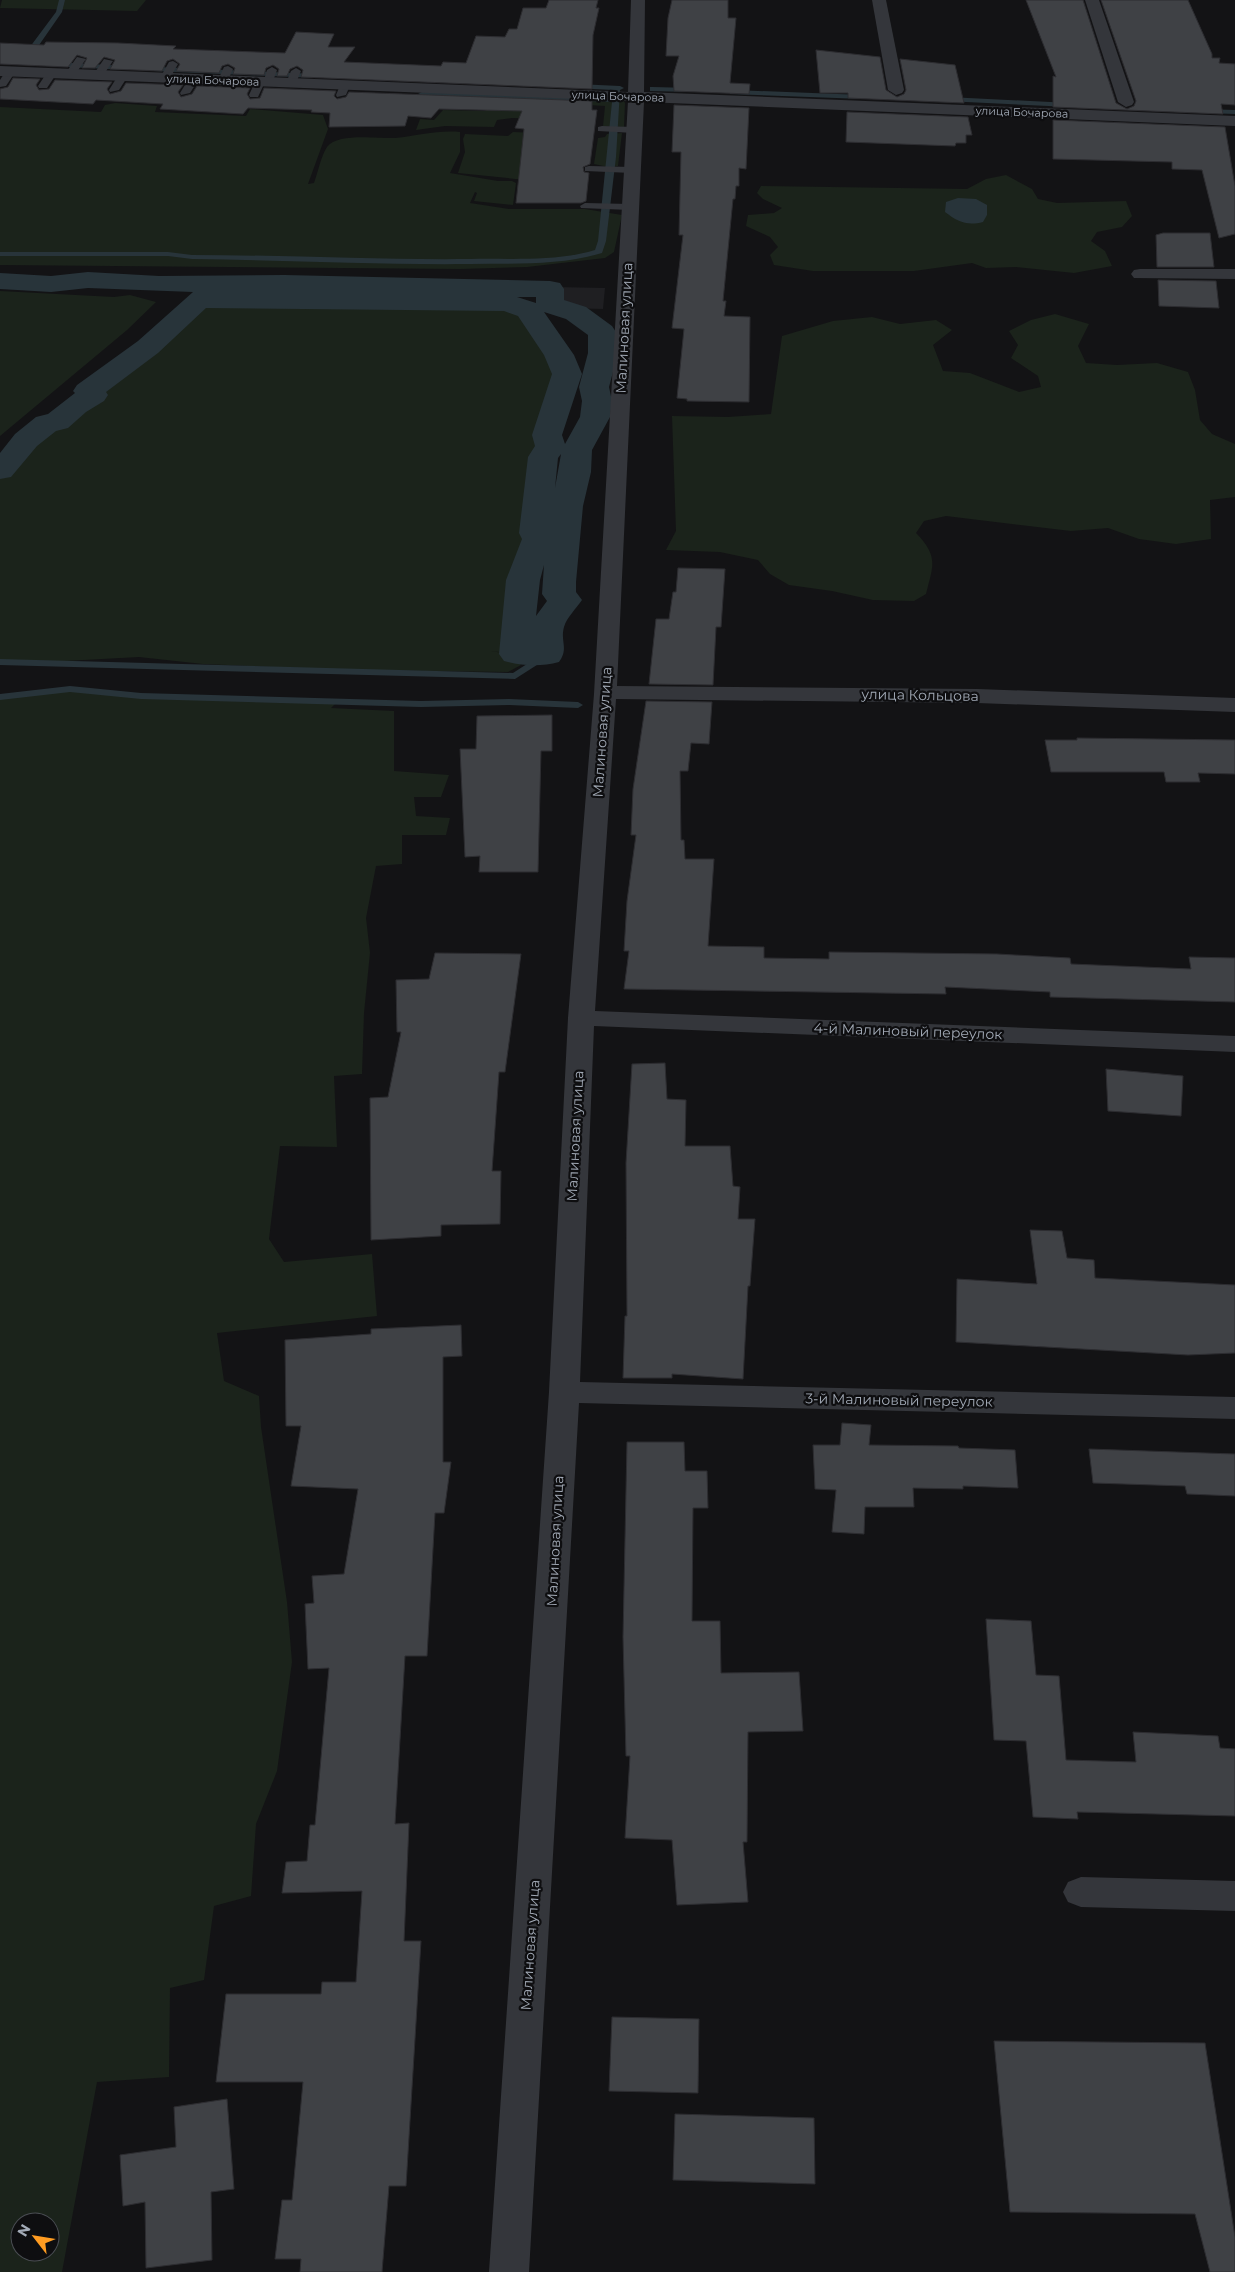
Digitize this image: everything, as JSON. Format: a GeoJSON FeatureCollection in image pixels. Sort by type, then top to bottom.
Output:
{"type":"FeatureCollection","features":[{"type":"Feature","properties":{"kind":"street","name":"Малиновая улица"},"geometry":{"type":"LineString","coordinates":[[509,2272],[564,1392],[581,1018],[605,694],[636,96],[638,0]]}},
{"type":"Feature","properties":{"kind":"street"},"geometry":{"type":"LineString","coordinates":[[879,0],[896,90]]}},
{"type":"Feature","properties":{"kind":"street"},"geometry":{"type":"LineString","coordinates":[[1092,0],[1127,109]]}},
{"type":"Feature","properties":{"kind":"street","name":"улица Бочарова"},"geometry":{"type":"LineString","coordinates":[[4,75],[47,80],[70,74],[98,76],[119,83],[178,81],[226,75],[264,82],[294,77],[343,90],[442,84],[636,96],[1127,109],[1235,121]]}},
{"type":"Feature","properties":{"kind":"street"},"geometry":{"type":"LineString","coordinates":[[1140,274],[1235,274]]}},
{"type":"Feature","properties":{"kind":"street","name":"улица Кольцова"},"geometry":{"type":"LineString","coordinates":[[605,694],[628,690],[967,696],[1235,705]]}},
{"type":"Feature","properties":{"kind":"street","name":"4-й Малиновый переулок"},"geometry":{"type":"LineString","coordinates":[[581,1018],[1235,1044]]}},
{"type":"Feature","properties":{"kind":"street","name":"3-й Малиновый переулок"},"geometry":{"type":"LineString","coordinates":[[564,1392],[1235,1408]]}},
{"type":"Feature","properties":{"kind":"street"},"geometry":{"type":"LineString","coordinates":[[1081,1892],[1235,1896]]}},
{"type":"Feature","properties":{"kind":"lane"},"geometry":{"type":"LineString","coordinates":[[70,74],[81,59]]}},
{"type":"Feature","properties":{"kind":"lane"},"geometry":{"type":"LineString","coordinates":[[98,76],[108,61]]}},
{"type":"Feature","properties":{"kind":"lane"},"geometry":{"type":"LineString","coordinates":[[602,129],[634,130]]}},
{"type":"Feature","properties":{"kind":"lane"},"geometry":{"type":"LineString","coordinates":[[589,169],[632,170]]}},
{"type":"Feature","properties":{"kind":"lane"},"geometry":{"type":"LineString","coordinates":[[586,206],[630,207]]}},
{"type":"Feature","properties":{"kind":"shaded area"},"geometry":{"type":"Polygon","coordinates":[[[2,0],[146,0],[137,11],[0,8],[2,0]]]}},
{"type":"Feature","properties":{"kind":"shaded area"},"geometry":{"type":"Polygon","coordinates":[[[442,93],[622,98],[625,103],[624,127],[603,126],[605,106],[438,96],[442,93]]]}},
{"type":"Feature","properties":{"kind":"shaded area"},"geometry":{"type":"Polygon","coordinates":[[[115,103],[157,106],[155,112],[246,116],[250,109],[323,115],[328,129],[308,184],[314,183],[321,159],[327,147],[332,142],[340,139],[359,137],[395,138],[436,132],[460,132],[460,152],[450,173],[516,183],[513,205],[474,201],[477,193],[475,192],[470,203],[509,209],[585,209],[622,215],[614,252],[605,258],[527,267],[460,269],[0,265],[0,107],[101,112],[105,105],[115,103]]]}},
{"type":"Feature","properties":{"kind":"shaded area"},"geometry":{"type":"Polygon","coordinates":[[[494,107],[550,109],[553,119],[512,118],[497,120],[494,127],[445,126],[416,130],[420,119],[434,120],[443,110],[484,111],[494,107]]]}},
{"type":"Feature","properties":{"kind":"shaded area"},"geometry":{"type":"Polygon","coordinates":[[[513,132],[537,133],[526,180],[458,173],[465,152],[463,139],[465,134],[508,136],[513,132]]]}},
{"type":"Feature","properties":{"kind":"shaded area"},"geometry":{"type":"Polygon","coordinates":[[[622,133],[618,166],[608,167],[594,164],[598,138],[605,137],[607,134],[622,133]]]}},
{"type":"Feature","properties":{"kind":"shaded area"},"geometry":{"type":"Polygon","coordinates":[[[1006,175],[1032,189],[1038,199],[1057,203],[1126,201],[1132,216],[1122,227],[1097,232],[1091,241],[1105,251],[1112,266],[1074,273],[1016,267],[986,268],[972,263],[914,271],[813,271],[774,265],[770,255],[778,247],[770,237],[746,226],[748,215],[774,213],[782,208],[763,199],[757,193],[761,186],[967,189],[986,179],[1006,175]]]}},
{"type":"Feature","properties":{"kind":"shaded area"},"geometry":{"type":"Polygon","coordinates":[[[958,198],[976,199],[987,205],[987,215],[983,222],[972,224],[963,222],[945,212],[946,202],[958,198]]]}},
{"type":"Feature","properties":{"kind":"shaded area"},"geometry":{"type":"Polygon","coordinates":[[[554,287],[605,288],[603,309],[567,308],[554,304],[554,287]]]}},
{"type":"Feature","properties":{"kind":"shaded area"},"geometry":{"type":"Polygon","coordinates":[[[0,291],[114,297],[130,295],[156,302],[127,330],[0,436],[0,291]]]}},
{"type":"Feature","properties":{"kind":"shaded area"},"geometry":{"type":"Polygon","coordinates":[[[199,299],[400,303],[507,303],[528,310],[559,355],[567,374],[547,435],[551,447],[543,457],[535,533],[538,539],[523,580],[516,654],[490,651],[510,654],[521,665],[508,672],[342,670],[203,664],[139,657],[28,663],[0,662],[0,470],[26,440],[47,423],[57,422],[75,406],[92,395],[88,391],[148,347],[199,299]]]}},
{"type":"Feature","properties":{"kind":"shaded area"},"geometry":{"type":"Polygon","coordinates":[[[1055,314],[1089,324],[1078,346],[1086,363],[1117,365],[1157,363],[1188,372],[1195,390],[1200,420],[1212,434],[1235,444],[1235,497],[1210,500],[1211,539],[1176,544],[1139,539],[1108,528],[1071,531],[946,516],[924,521],[916,533],[931,555],[932,568],[926,594],[914,601],[873,600],[832,591],[789,585],[770,574],[758,560],[720,552],[666,550],[676,531],[672,416],[728,417],[771,414],[782,336],[833,321],[872,317],[900,324],[936,320],[952,330],[933,345],[943,371],[970,373],[1019,392],[1041,387],[1038,376],[1011,358],[1018,345],[1009,331],[1031,320],[1055,314]]]}},
{"type":"Feature","properties":{"kind":"shaded area"},"geometry":{"type":"Polygon","coordinates":[[[70,689],[141,696],[338,701],[331,708],[394,711],[394,771],[449,775],[441,797],[414,797],[416,816],[450,818],[446,835],[402,835],[402,864],[376,866],[366,918],[370,953],[364,1013],[362,1074],[334,1076],[337,1147],[280,1146],[269,1239],[284,1262],[372,1254],[377,1316],[217,1333],[224,1381],[259,1396],[261,1427],[287,1602],[292,1662],[277,1771],[256,1824],[251,1896],[214,1906],[204,1980],[170,1988],[169,2077],[97,2082],[62,2272],[0,2272],[0,697],[70,689]]]}},
{"type":"Feature","properties":{"kind":"building"},"geometry":{"type":"Polygon","coordinates":[[[549,0],[598,0],[596,8],[599,8],[593,35],[592,89],[301,77],[303,70],[297,66],[290,69],[287,76],[277,76],[279,69],[273,65],[266,68],[264,75],[233,74],[235,68],[228,64],[222,66],[219,73],[176,71],[180,64],[173,59],[167,61],[162,71],[110,69],[115,60],[104,57],[95,68],[82,68],[87,58],[77,55],[68,67],[0,64],[0,43],[44,45],[46,42],[118,43],[176,46],[173,49],[285,53],[296,32],[334,34],[328,47],[355,47],[344,62],[441,66],[443,62],[466,63],[476,36],[505,37],[509,29],[517,29],[523,8],[546,8],[549,0]]]}},
{"type":"Feature","properties":{"kind":"building"},"geometry":{"type":"Polygon","coordinates":[[[672,0],[728,0],[728,18],[736,18],[730,83],[750,84],[749,94],[674,91],[673,76],[679,56],[666,56],[668,18],[672,0]]]}},
{"type":"Feature","properties":{"kind":"building"},"geometry":{"type":"Polygon","coordinates":[[[1026,0],[1083,0],[1116,103],[1127,109],[1134,106],[1136,101],[1101,0],[1188,0],[1212,54],[1212,58],[1220,58],[1219,63],[1235,64],[1235,105],[1221,104],[1223,114],[1053,107],[1053,76],[1056,77],[1026,0]]]}},
{"type":"Feature","properties":{"kind":"building"},"geometry":{"type":"Polygon","coordinates":[[[816,50],[880,57],[886,90],[897,97],[904,94],[906,90],[900,59],[955,65],[964,103],[848,98],[848,93],[820,93],[816,50]]]}},
{"type":"Feature","properties":{"kind":"building"},"geometry":{"type":"Polygon","coordinates":[[[13,78],[40,79],[36,85],[39,90],[49,89],[55,80],[112,82],[107,89],[110,94],[121,91],[126,83],[183,85],[178,92],[181,97],[192,94],[197,86],[250,88],[247,94],[250,99],[260,98],[264,88],[336,91],[334,96],[337,99],[346,97],[349,92],[592,101],[592,110],[597,110],[590,164],[583,167],[584,172],[589,173],[586,201],[581,203],[516,203],[524,129],[515,128],[522,111],[439,109],[431,118],[408,116],[405,126],[329,127],[330,113],[311,112],[312,110],[248,108],[243,114],[160,109],[163,104],[96,100],[93,104],[0,99],[0,89],[8,87],[13,78]]]}},
{"type":"Feature","properties":{"kind":"building"},"geometry":{"type":"Polygon","coordinates":[[[674,105],[749,108],[746,169],[739,168],[739,186],[736,186],[735,199],[733,199],[723,301],[726,301],[724,316],[750,317],[749,402],[687,401],[687,399],[677,398],[684,329],[672,328],[683,235],[679,235],[681,152],[672,152],[674,105]]]}},
{"type":"Feature","properties":{"kind":"building"},"geometry":{"type":"Polygon","coordinates":[[[847,112],[968,117],[972,135],[966,135],[966,143],[956,143],[955,146],[846,142],[847,112]]]}},
{"type":"Feature","properties":{"kind":"building"},"geometry":{"type":"Polygon","coordinates":[[[1053,120],[1225,127],[1235,186],[1235,234],[1219,238],[1202,170],[1172,169],[1172,162],[1053,159],[1053,120]]]}},
{"type":"Feature","properties":{"kind":"building"},"geometry":{"type":"Polygon","coordinates":[[[1163,233],[1210,233],[1214,267],[1157,267],[1156,235],[1163,233]]]}},
{"type":"Feature","properties":{"kind":"building"},"geometry":{"type":"Polygon","coordinates":[[[1158,280],[1216,281],[1219,308],[1159,306],[1158,280]]]}},
{"type":"Feature","properties":{"kind":"building"},"geometry":{"type":"Polygon","coordinates":[[[678,568],[725,569],[721,627],[716,627],[713,685],[649,684],[656,619],[669,619],[673,592],[676,592],[678,568]]]}},
{"type":"Feature","properties":{"kind":"building"},"geometry":{"type":"Polygon","coordinates":[[[646,701],[712,702],[709,744],[691,743],[688,771],[680,771],[681,840],[684,840],[685,859],[714,859],[708,946],[764,947],[764,958],[829,959],[829,952],[997,954],[1070,958],[1071,964],[1191,969],[1189,957],[1235,958],[1235,1002],[1050,997],[1050,992],[945,987],[946,994],[624,989],[629,951],[624,951],[627,901],[636,835],[631,835],[633,789],[646,701]]]}},
{"type":"Feature","properties":{"kind":"building"},"geometry":{"type":"Polygon","coordinates":[[[552,715],[552,751],[541,751],[538,872],[479,872],[480,856],[465,857],[460,749],[476,749],[477,716],[552,715]]]}},
{"type":"Feature","properties":{"kind":"building"},"geometry":{"type":"Polygon","coordinates":[[[1077,738],[1235,740],[1235,774],[1198,773],[1200,782],[1166,782],[1164,772],[1051,772],[1045,740],[1077,740],[1077,738]]]}},
{"type":"Feature","properties":{"kind":"building"},"geometry":{"type":"Polygon","coordinates":[[[435,953],[521,954],[505,1072],[499,1072],[492,1171],[501,1171],[500,1224],[441,1225],[441,1236],[371,1240],[370,1098],[388,1097],[401,1032],[397,1032],[396,980],[429,979],[435,953]]]}},
{"type":"Feature","properties":{"kind":"building"},"geometry":{"type":"Polygon","coordinates":[[[665,1063],[667,1099],[686,1100],[685,1146],[730,1146],[733,1186],[740,1187],[738,1219],[755,1219],[750,1286],[748,1286],[743,1379],[672,1374],[672,1378],[623,1378],[625,1316],[627,1316],[626,1163],[632,1064],[665,1063]]]}},
{"type":"Feature","properties":{"kind":"building"},"geometry":{"type":"Polygon","coordinates":[[[1106,1069],[1183,1076],[1181,1116],[1108,1111],[1106,1069]]]}},
{"type":"Feature","properties":{"kind":"building"},"geometry":{"type":"Polygon","coordinates":[[[1030,1230],[1062,1231],[1067,1258],[1094,1260],[1095,1278],[1235,1285],[1235,1353],[1188,1355],[956,1342],[957,1279],[1037,1284],[1030,1230]]]}},
{"type":"Feature","properties":{"kind":"building"},"geometry":{"type":"Polygon","coordinates":[[[461,1325],[462,1356],[443,1357],[443,1462],[451,1462],[444,1513],[435,1513],[427,1656],[405,1656],[395,1824],[409,1823],[404,1941],[421,1941],[406,2186],[389,2186],[382,2272],[300,2272],[301,2259],[275,2259],[282,2200],[292,2200],[303,2082],[216,2082],[226,1994],[321,1994],[322,1982],[356,1982],[362,1891],[282,1893],[286,1862],[307,1861],[310,1825],[315,1825],[329,1668],[308,1669],[305,1604],[314,1603],[312,1576],[344,1574],[358,1489],[291,1486],[301,1426],[286,1426],[285,1340],[371,1334],[371,1329],[461,1325]]]}},
{"type":"Feature","properties":{"kind":"building"},"geometry":{"type":"Polygon","coordinates":[[[842,1423],[871,1425],[869,1445],[958,1446],[959,1448],[1015,1450],[1018,1488],[963,1486],[963,1489],[913,1488],[914,1507],[865,1507],[864,1534],[832,1532],[836,1490],[815,1489],[813,1445],[840,1445],[842,1423]]]}},
{"type":"Feature","properties":{"kind":"building"},"geometry":{"type":"Polygon","coordinates":[[[627,1442],[684,1442],[685,1471],[707,1471],[708,1508],[693,1508],[692,1621],[720,1621],[721,1673],[799,1672],[803,1731],[748,1732],[747,1842],[743,1842],[748,1902],[677,1905],[672,1840],[625,1838],[630,1756],[626,1756],[623,1637],[627,1442]]]}},
{"type":"Feature","properties":{"kind":"building"},"geometry":{"type":"Polygon","coordinates":[[[1089,1449],[1235,1454],[1235,1496],[1187,1494],[1185,1486],[1093,1483],[1089,1449]]]}},
{"type":"Feature","properties":{"kind":"building"},"geometry":{"type":"Polygon","coordinates":[[[986,1619],[1031,1621],[1036,1675],[1059,1676],[1066,1760],[1136,1762],[1133,1732],[1218,1736],[1220,1748],[1235,1749],[1235,1816],[1077,1812],[1078,1819],[1033,1817],[1026,1741],[994,1740],[986,1619]]]}},
{"type":"Feature","properties":{"kind":"building"},"geometry":{"type":"Polygon","coordinates":[[[612,2017],[699,2019],[698,2093],[609,2091],[612,2017]]]}},
{"type":"Feature","properties":{"kind":"building"},"geometry":{"type":"Polygon","coordinates":[[[994,2041],[1205,2043],[1235,2237],[1235,2272],[1210,2272],[1195,2214],[1010,2212],[994,2041]]]}},
{"type":"Feature","properties":{"kind":"building"},"geometry":{"type":"Polygon","coordinates":[[[227,2099],[234,2189],[211,2192],[212,2260],[146,2268],[145,2202],[123,2206],[120,2155],[176,2147],[174,2107],[227,2099]]]}},
{"type":"Feature","properties":{"kind":"building"},"geometry":{"type":"Polygon","coordinates":[[[675,2114],[814,2118],[815,2184],[673,2180],[675,2114]]]}},
{"type":"Feature","properties":{"kind":"waterway"},"geometry":{"type":"LineString","coordinates":[[25,59],[59,12],[62,0]]}},
{"type":"Feature","properties":{"kind":"waterway"},"geometry":{"type":"LineString","coordinates":[[52,64],[127,68]]}},
{"type":"Feature","properties":{"kind":"waterway"},"geometry":{"type":"LineString","coordinates":[[157,69],[317,76]]}},
{"type":"Feature","properties":{"kind":"waterway"},"geometry":{"type":"LineString","coordinates":[[577,86],[617,88]]}},
{"type":"Feature","properties":{"kind":"waterway"},"geometry":{"type":"LineString","coordinates":[[0,254],[168,254],[192,257],[378,261],[545,260],[586,255],[599,251],[602,241],[612,157],[617,88]]}},
{"type":"Feature","properties":{"kind":"waterway"},"geometry":{"type":"LineString","coordinates":[[653,89],[691,90]]}},
{"type":"Feature","properties":{"kind":"waterway"},"geometry":{"type":"LineString","coordinates":[[733,92],[863,97]]}},
{"type":"Feature","properties":{"kind":"waterway"},"geometry":{"type":"LineString","coordinates":[[422,94],[616,100]]}},
{"type":"Feature","properties":{"kind":"waterway"},"geometry":{"type":"LineString","coordinates":[[948,99],[1070,105]]}},
{"type":"Feature","properties":{"kind":"waterway"},"geometry":{"type":"LineString","coordinates":[[1207,111],[1235,112]]}},
{"type":"Feature","properties":{"kind":"waterway"},"geometry":{"type":"LineString","coordinates":[[0,281],[51,284],[88,280],[159,284],[284,283],[550,289],[550,305],[576,313],[602,332],[603,353],[594,387],[597,401],[595,417],[577,450],[575,472],[567,506],[559,582],[559,594],[565,600],[553,616],[546,630],[547,655],[516,654],[523,580],[538,539],[535,533],[543,457],[551,447],[547,435],[567,374],[559,355],[528,310],[507,303],[199,299],[148,347],[88,391],[93,395],[75,406],[57,422],[47,423],[26,440],[0,470]]}},
{"type":"Feature","properties":{"kind":"waterway"},"geometry":{"type":"LineString","coordinates":[[0,662],[515,676],[535,663],[538,648]]}},
{"type":"Feature","properties":{"kind":"waterway"},"geometry":{"type":"LineString","coordinates":[[0,697],[70,689],[141,696],[421,704],[509,702],[578,705]]}}]}
